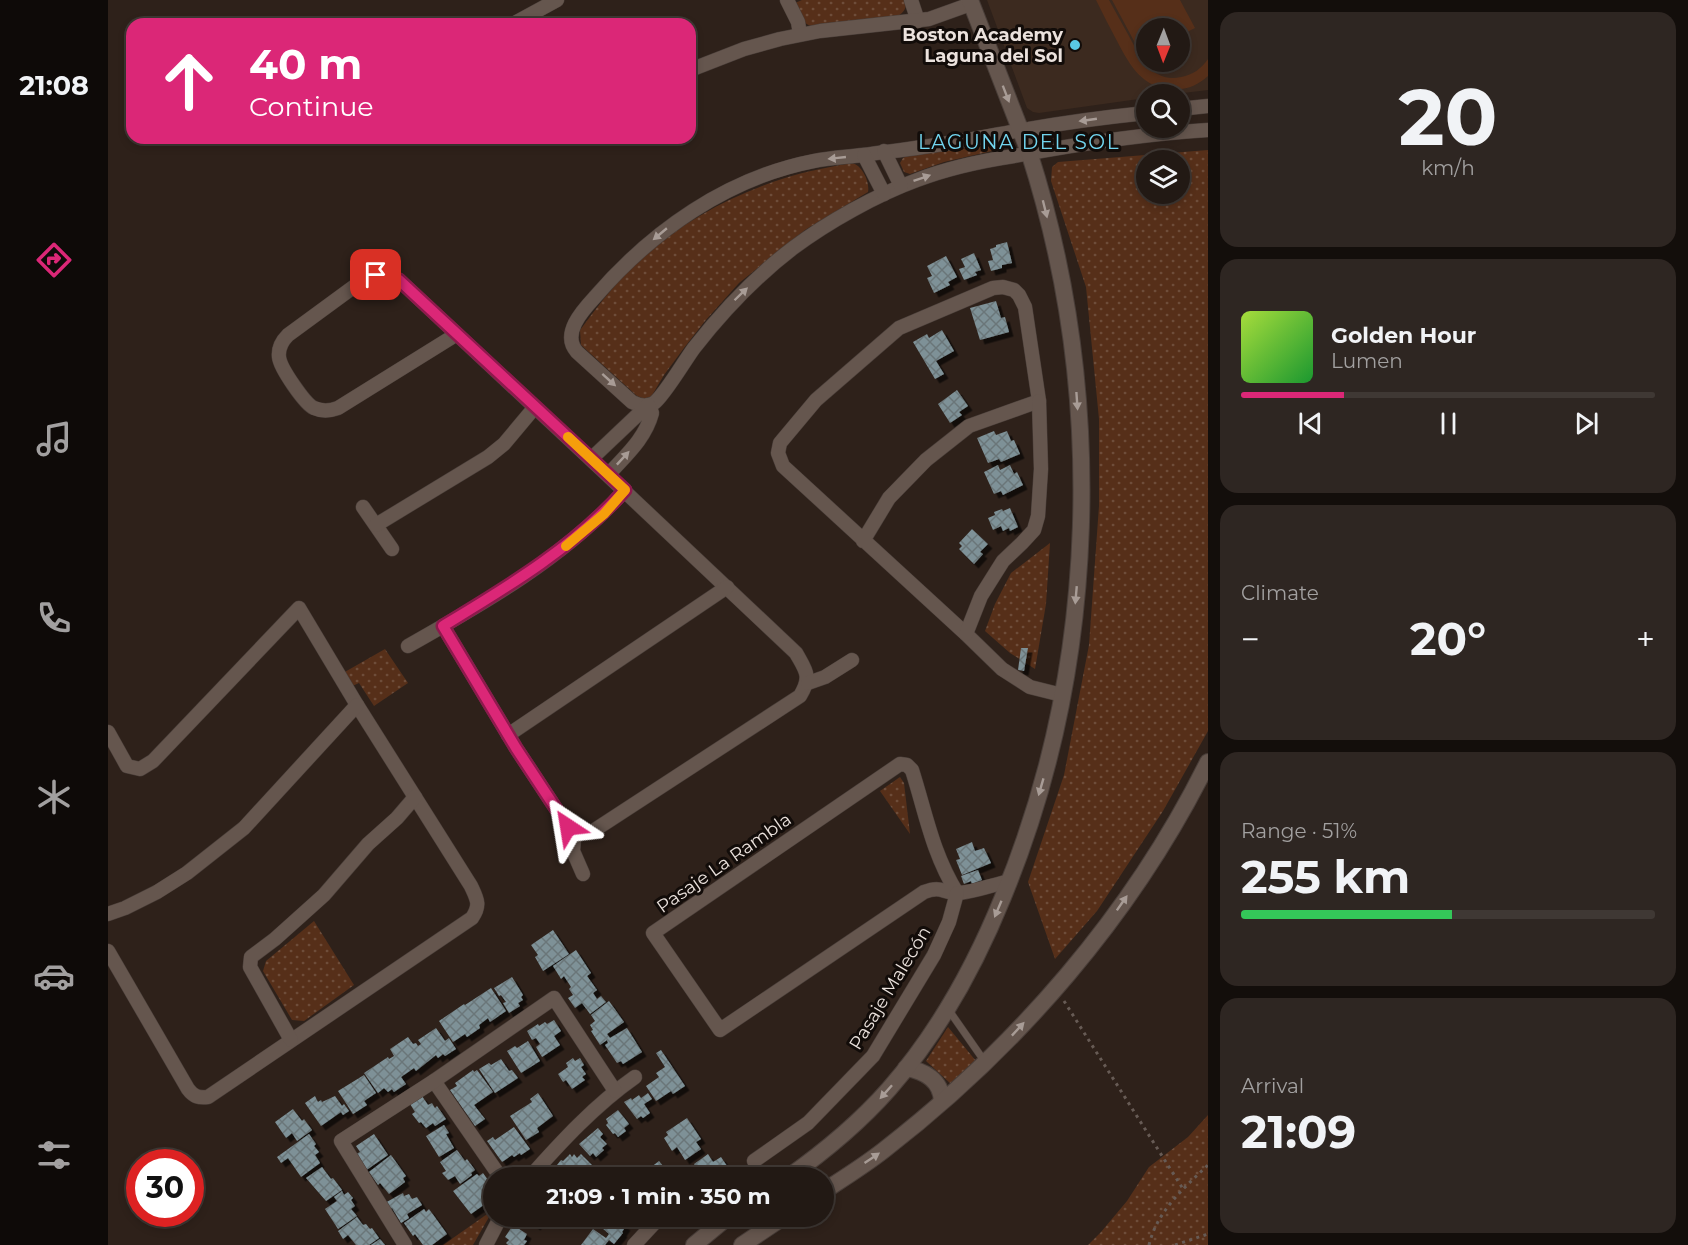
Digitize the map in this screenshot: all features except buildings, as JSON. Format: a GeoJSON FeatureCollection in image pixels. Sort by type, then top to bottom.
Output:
{"type":"FeatureCollection","features":[{"type":"Feature","properties":{"kind":"street"},"geometry":{"type":"LineString","coordinates":[[524,18],[557,0]]}},
{"type":"Feature","properties":{"kind":"street"},"geometry":{"type":"LineString","coordinates":[[787,0],[798,22],[800,34]]}},
{"type":"Feature","properties":{"kind":"street"},"geometry":{"type":"LineString","coordinates":[[911,0],[918,21]]}},
{"type":"Feature","properties":{"kind":"street"},"geometry":{"type":"LineString","coordinates":[[696,68],[744,49],[800,34],[935,18],[970,2],[1029,152],[1045,207],[1071,335],[1078,405],[1081,480],[1074,613],[1062,695],[1046,769],[1010,881],[982,945],[948,1009],[906,1068],[857,1122],[803,1167]]}},
{"type":"Feature","properties":{"kind":"street"},"geometry":{"type":"LineString","coordinates":[[1190,107],[1208,105]]}},
{"type":"Feature","properties":{"kind":"street"},"geometry":{"type":"LineString","coordinates":[[648,405],[632,402],[574,348],[571,338],[573,328],[592,300],[619,270],[678,219],[714,198],[751,181],[792,167],[826,159],[950,143],[1020,130],[1136,114]]}},
{"type":"Feature","properties":{"kind":"street"},"geometry":{"type":"LineString","coordinates":[[591,459],[648,405],[658,399],[710,328],[755,280],[794,248],[869,201],[901,186],[947,170],[1029,152],[1153,134],[1208,130]]}},
{"type":"Feature","properties":{"kind":"street"},"geometry":{"type":"LineString","coordinates":[[884,152],[901,186]]}},
{"type":"Feature","properties":{"kind":"street"},"geometry":{"type":"LineString","coordinates":[[864,155],[884,194]]}},
{"type":"Feature","properties":{"kind":"street"},"geometry":{"type":"LineString","coordinates":[[457,334],[338,408],[331,410],[318,409],[308,404],[284,369],[279,357],[281,344],[288,335],[363,280],[376,275],[389,275],[399,280],[608,474],[796,653],[805,669],[808,683]]}},
{"type":"Feature","properties":{"kind":"street"},"geometry":{"type":"LineString","coordinates":[[966,634],[981,596],[1003,561],[1034,530],[1038,516],[1041,469],[1039,401],[1025,307],[1019,295],[1009,288],[993,288],[899,328],[816,400],[780,443],[778,453],[783,466],[1002,669],[1030,687],[1062,695]]}},
{"type":"Feature","properties":{"kind":"street"},"geometry":{"type":"LineString","coordinates":[[863,541],[890,498],[926,460],[969,426],[1039,401]]}},
{"type":"Feature","properties":{"kind":"street"},"geometry":{"type":"LineString","coordinates":[[608,474],[645,434],[652,413],[648,405]]}},
{"type":"Feature","properties":{"kind":"street"},"geometry":{"type":"LineString","coordinates":[[375,525],[497,450],[535,407]]}},
{"type":"Feature","properties":{"kind":"street"},"geometry":{"type":"LineString","coordinates":[[408,646],[535,569],[604,514],[625,490]]}},
{"type":"Feature","properties":{"kind":"street"},"geometry":{"type":"LineString","coordinates":[[363,507],[392,549]]}},
{"type":"Feature","properties":{"kind":"street"},"geometry":{"type":"LineString","coordinates":[[508,735],[727,587]]}},
{"type":"Feature","properties":{"kind":"street"},"geometry":{"type":"LineString","coordinates":[[108,732],[128,766],[140,769],[153,761],[299,609],[471,886],[477,900],[477,911],[472,918],[208,1097],[200,1098],[192,1095],[108,951]]}},
{"type":"Feature","properties":{"kind":"street"},"geometry":{"type":"LineString","coordinates":[[443,626],[516,748],[568,827],[580,833],[590,833],[800,696],[808,683],[825,677],[852,660]]}},
{"type":"Feature","properties":{"kind":"street"},"geometry":{"type":"LineString","coordinates":[[108,914],[125,908],[187,873],[244,828],[357,705]]}},
{"type":"Feature","properties":{"kind":"street"},"geometry":{"type":"LineString","coordinates":[[834,1184],[883,1151],[942,1101],[986,1062],[1035,1011],[1063,979],[1116,910],[1167,835],[1208,762]]}},
{"type":"Feature","properties":{"kind":"street","name":"Pasaje La Rambla"},"geometry":{"type":"LineString","coordinates":[[907,765],[912,770],[936,850],[957,893],[942,889],[924,892],[720,1030],[653,933],[896,766],[907,765]]}},
{"type":"Feature","properties":{"kind":"street"},"geometry":{"type":"LineString","coordinates":[[291,1040],[250,968],[251,957],[324,896],[368,844],[397,818],[415,797]]}},
{"type":"Feature","properties":{"kind":"street"},"geometry":{"type":"LineString","coordinates":[[580,833],[574,839],[573,851],[583,874]]}},
{"type":"Feature","properties":{"kind":"street"},"geometry":{"type":"LineString","coordinates":[[957,893],[1010,881]]}},
{"type":"Feature","properties":{"kind":"street","name":"Pasaje Malecón"},"geometry":{"type":"LineString","coordinates":[[754,1161],[808,1123],[873,1056],[934,956],[950,922],[957,893]]}},
{"type":"Feature","properties":{"kind":"street"},"geometry":{"type":"LineString","coordinates":[[405,1245],[341,1141],[434,1081],[554,998],[615,1091]]}},
{"type":"Feature","properties":{"kind":"street"},"geometry":{"type":"LineString","coordinates":[[906,1068],[921,1071],[933,1079],[940,1090],[942,1101]]}},
{"type":"Feature","properties":{"kind":"street"},"geometry":{"type":"LineString","coordinates":[[539,1167],[615,1091],[634,1077]]}},
{"type":"Feature","properties":{"kind":"street"},"geometry":{"type":"LineString","coordinates":[[434,1081],[493,1167]]}},
{"type":"Feature","properties":{"kind":"street"},"geometry":{"type":"LineString","coordinates":[[486,1245],[495,1227]]}},
{"type":"Feature","properties":{"kind":"street"},"geometry":{"type":"LineString","coordinates":[[634,1245],[651,1227]]}},
{"type":"Feature","properties":{"kind":"street"},"geometry":{"type":"LineString","coordinates":[[694,1245],[716,1227]]}},
{"type":"Feature","properties":{"kind":"street"},"geometry":{"type":"LineString","coordinates":[[742,1245],[769,1227]]}},
{"type":"Feature","properties":{"kind":"lane"},"geometry":{"type":"LineString","coordinates":[[948,1009],[986,1062]]}},
{"type":"Feature","properties":{"kind":"path"},"geometry":{"type":"LineString","coordinates":[[1064,1001],[1183,1189]]}},
{"type":"Feature","properties":{"kind":"path"},"geometry":{"type":"LineString","coordinates":[[1149,1245],[1152,1233],[1162,1215],[1183,1189],[1208,1165]]}},
{"type":"Feature","properties":{"kind":"path"},"geometry":{"type":"LineString","coordinates":[[1202,1171],[1208,1170]]}},
{"type":"Feature","properties":{"kind":"path"},"geometry":{"type":"LineString","coordinates":[[1175,1245],[1208,1234]]}},
{"type":"Feature","properties":{"kind":"shaded area"},"geometry":{"type":"Polygon","coordinates":[[[802,0],[906,0],[906,3],[905,10],[898,16],[814,27],[806,24],[799,15],[795,3],[802,0]]]}},
{"type":"Feature","properties":{"kind":"shaded area","name":"Boston Academy Laguna del Sol"},"geometry":{"type":"Polygon","coordinates":[[[987,0],[1208,0],[1208,90],[1190,92],[1190,84],[1136,84],[1136,99],[1033,112],[1027,108],[987,0]]]}},
{"type":"Feature","properties":{"kind":"shaded area"},"geometry":{"type":"Polygon","coordinates":[[[1096,0],[1109,0],[1136,49],[1136,70],[1127,59],[1096,0]]]}},
{"type":"Feature","properties":{"kind":"shaded area"},"geometry":{"type":"Polygon","coordinates":[[[1112,0],[1180,0],[1190,18],[1136,18],[1136,45],[1112,0]]]}},
{"type":"Feature","properties":{"kind":"shaded area"},"geometry":{"type":"Polygon","coordinates":[[[1190,19],[1195,28],[1190,30],[1190,19]]]}},
{"type":"Feature","properties":{"kind":"shaded area"},"geometry":{"type":"Polygon","coordinates":[[[1208,59],[1208,76],[1190,87],[1190,84],[1152,84],[1137,72],[1154,72],[1171,78],[1185,76],[1197,71],[1208,59]]]}},
{"type":"Feature","properties":{"kind":"shaded area"},"geometry":{"type":"Polygon","coordinates":[[[990,145],[992,151],[944,162],[910,174],[904,172],[900,163],[907,156],[990,145]]]}},
{"type":"Feature","properties":{"kind":"shaded area"},"geometry":{"type":"Polygon","coordinates":[[[1208,150],[1208,731],[1163,811],[1097,911],[1055,959],[1028,882],[1064,775],[1089,645],[1099,506],[1099,419],[1086,287],[1051,181],[1052,167],[1058,162],[1136,156],[1136,204],[1190,204],[1190,151],[1208,150]]]}},
{"type":"Feature","properties":{"kind":"shaded area"},"geometry":{"type":"Polygon","coordinates":[[[856,164],[864,174],[868,192],[805,230],[739,283],[684,348],[651,397],[644,399],[637,396],[581,345],[580,330],[609,292],[655,246],[675,232],[717,206],[762,186],[802,173],[856,164]]]}},
{"type":"Feature","properties":{"kind":"shaded area"},"geometry":{"type":"Polygon","coordinates":[[[1050,543],[1046,604],[1035,669],[1010,653],[985,631],[995,604],[1011,573],[1050,543]]]}},
{"type":"Feature","properties":{"kind":"shaded area"},"geometry":{"type":"Polygon","coordinates":[[[385,649],[408,683],[374,706],[359,683],[344,690],[336,677],[385,649]]]}},
{"type":"Feature","properties":{"kind":"shaded area"},"geometry":{"type":"Polygon","coordinates":[[[900,777],[904,783],[910,834],[880,791],[900,777]]]}},
{"type":"Feature","properties":{"kind":"shaded area"},"geometry":{"type":"Polygon","coordinates":[[[314,921],[354,985],[304,1021],[292,1020],[263,971],[266,961],[314,921]]]}},
{"type":"Feature","properties":{"kind":"shaded area"},"geometry":{"type":"Polygon","coordinates":[[[948,1027],[976,1061],[951,1084],[926,1061],[948,1027]]]}},
{"type":"Feature","properties":{"kind":"shaded area"},"geometry":{"type":"Polygon","coordinates":[[[1208,1115],[1208,1245],[1088,1245],[1127,1201],[1149,1167],[1188,1137],[1208,1115]]]}},
{"type":"Feature","properties":{"kind":"shaded area"},"geometry":{"type":"Polygon","coordinates":[[[483,1217],[483,1227],[473,1245],[443,1245],[483,1217]]]}},
{"type":"Feature","properties":{"kind":"slow traffic"},"geometry":{"type":"LineString","coordinates":[[566,546],[604,514],[625,490],[568,437]]}},
{"type":"Feature","properties":{"kind":"place","name":"Boston Academy Laguna del Sol"},"geometry":{"type":"Point","coordinates":[1075,45]}},
{"type":"Feature","properties":{"kind":"district","name":"LAGUNA DEL SOL"},"geometry":{"type":"Point","coordinates":[1019,142]}},
{"type":"Feature","properties":{"kind":"route"},"geometry":{"type":"LineString","coordinates":[[376,275],[389,275],[399,280],[625,490],[583,533],[535,569],[443,626],[516,748],[568,827]]}}]}
